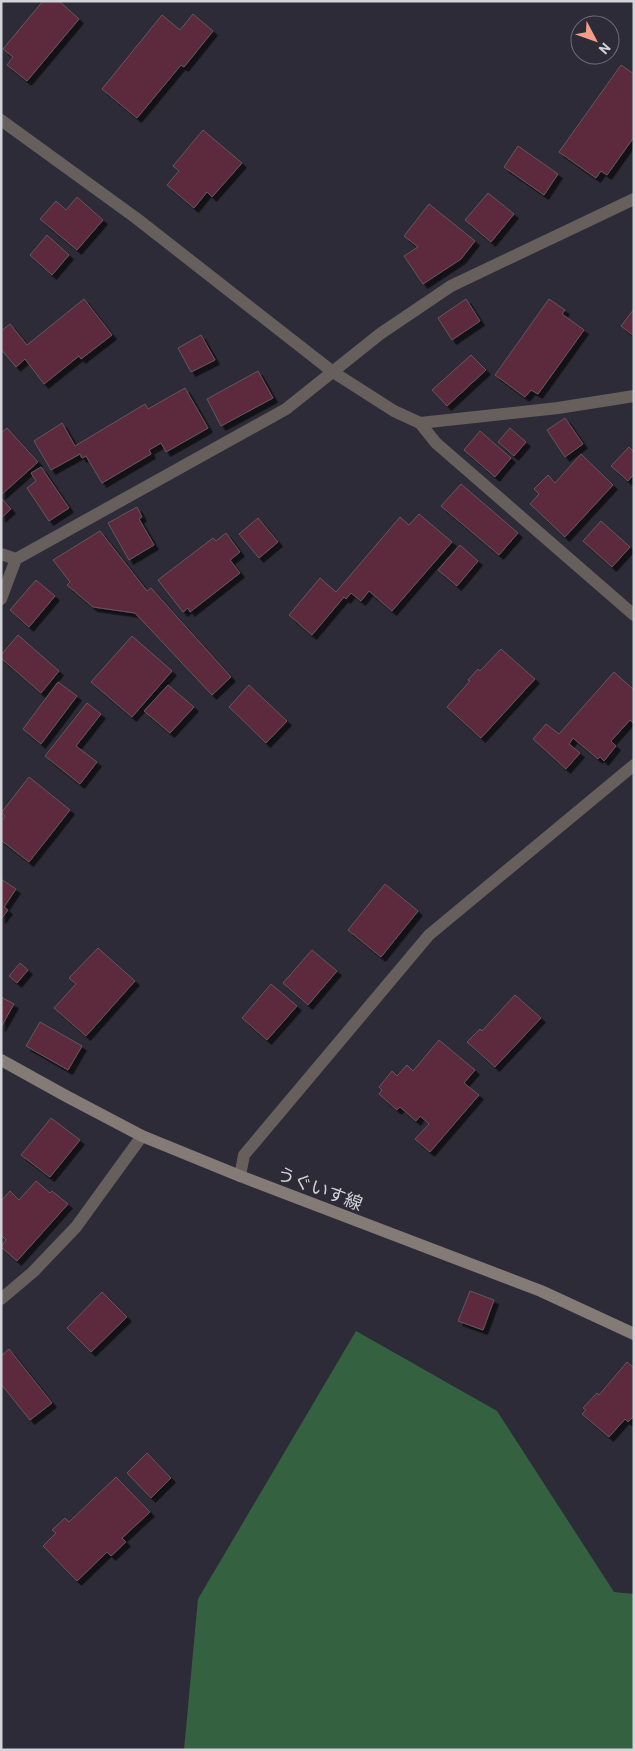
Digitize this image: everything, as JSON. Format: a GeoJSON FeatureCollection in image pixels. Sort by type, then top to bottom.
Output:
{"type":"FeatureCollection","features":[{"type":"Feature","properties":{"kind":"street"},"geometry":{"type":"LineString","coordinates":[[1,120],[136,218],[333,372],[394,411],[420,422],[558,408],[634,396]]}},
{"type":"Feature","properties":{"kind":"street"},"geometry":{"type":"LineString","coordinates":[[1,599],[16,560],[286,409],[380,334],[451,286],[634,200]]}},
{"type":"Feature","properties":{"kind":"street"},"geometry":{"type":"LineString","coordinates":[[420,422],[436,443],[634,615]]}},
{"type":"Feature","properties":{"kind":"street"},"geometry":{"type":"LineString","coordinates":[[1,554],[16,560]]}},
{"type":"Feature","properties":{"kind":"street"},"geometry":{"type":"LineString","coordinates":[[240,1176],[244,1155],[429,936],[634,765]]}},
{"type":"Feature","properties":{"kind":"street","name":"うぐいす線"},"geometry":{"type":"LineString","coordinates":[[1,1060],[142,1136],[240,1176],[541,1291],[634,1334]]}},
{"type":"Feature","properties":{"kind":"street"},"geometry":{"type":"LineString","coordinates":[[1,1299],[33,1272],[76,1227],[142,1136]]}},
{"type":"Feature","properties":{"kind":"green space"},"geometry":{"type":"Polygon","coordinates":[[[356,1331],[497,1411],[614,1592],[634,1594],[634,1750],[184,1750],[198,1599],[356,1331]]]}},
{"type":"Feature","properties":{"kind":"building"},"geometry":{"type":"Polygon","coordinates":[[[43,1],[59,1],[79,19],[27,81],[7,65],[13,57],[3,49],[43,1]]]}},
{"type":"Feature","properties":{"kind":"building"},"geometry":{"type":"Polygon","coordinates":[[[193,14],[213,31],[184,67],[181,65],[137,118],[102,89],[162,15],[180,30],[193,14]]]}},
{"type":"Feature","properties":{"kind":"building"},"geometry":{"type":"Polygon","coordinates":[[[621,65],[634,74],[634,137],[607,175],[601,171],[596,178],[559,152],[621,65]]]}},
{"type":"Feature","properties":{"kind":"building"},"geometry":{"type":"Polygon","coordinates":[[[203,130],[242,163],[212,197],[207,192],[194,208],[167,185],[179,171],[173,166],[203,130]]]}},
{"type":"Feature","properties":{"kind":"building"},"geometry":{"type":"Polygon","coordinates":[[[518,146],[558,174],[544,195],[504,167],[518,146]]]}},
{"type":"Feature","properties":{"kind":"building"},"geometry":{"type":"Polygon","coordinates":[[[488,193],[514,214],[491,242],[465,220],[488,193]]]}},
{"type":"Feature","properties":{"kind":"building"},"geometry":{"type":"Polygon","coordinates":[[[77,197],[103,220],[77,250],[40,219],[56,201],[66,210],[77,197]]]}},
{"type":"Feature","properties":{"kind":"building"},"geometry":{"type":"Polygon","coordinates":[[[429,204],[475,241],[461,259],[423,284],[404,256],[418,247],[404,236],[429,204]]]}},
{"type":"Feature","properties":{"kind":"building"},"geometry":{"type":"Polygon","coordinates":[[[47,235],[69,255],[52,275],[30,255],[47,235]]]}},
{"type":"Feature","properties":{"kind":"building"},"geometry":{"type":"Polygon","coordinates":[[[84,299],[112,335],[81,359],[79,356],[44,384],[25,359],[16,367],[1,349],[1,331],[10,324],[27,345],[84,299]]]}},
{"type":"Feature","properties":{"kind":"building"},"geometry":{"type":"Polygon","coordinates":[[[466,299],[480,321],[452,340],[438,318],[466,299]]]}},
{"type":"Feature","properties":{"kind":"building"},"geometry":{"type":"Polygon","coordinates":[[[549,299],[565,310],[562,314],[584,330],[538,394],[531,390],[525,397],[495,375],[549,299]]]}},
{"type":"Feature","properties":{"kind":"building"},"geometry":{"type":"Polygon","coordinates":[[[634,309],[634,336],[621,326],[634,309]]]}},
{"type":"Feature","properties":{"kind":"building"},"geometry":{"type":"Polygon","coordinates":[[[201,335],[215,360],[191,372],[178,348],[201,335]]]}},
{"type":"Feature","properties":{"kind":"building"},"geometry":{"type":"Polygon","coordinates":[[[471,355],[486,370],[447,406],[432,390],[471,355]]]}},
{"type":"Feature","properties":{"kind":"building"},"geometry":{"type":"Polygon","coordinates":[[[258,371],[273,398],[221,426],[207,399],[258,371]]]}},
{"type":"Feature","properties":{"kind":"building"},"geometry":{"type":"Polygon","coordinates":[[[185,388],[208,428],[166,452],[161,443],[149,450],[151,454],[102,483],[86,456],[82,458],[80,454],[51,470],[34,441],[62,423],[75,446],[145,404],[148,409],[185,388]]]}},
{"type":"Feature","properties":{"kind":"building"},"geometry":{"type":"Polygon","coordinates":[[[565,418],[583,444],[565,457],[547,430],[565,418]]]}},
{"type":"Feature","properties":{"kind":"building"},"geometry":{"type":"Polygon","coordinates":[[[7,428],[38,462],[1,495],[1,433],[7,428]]]}},
{"type":"Feature","properties":{"kind":"building"},"geometry":{"type":"Polygon","coordinates":[[[510,428],[526,442],[514,456],[498,442],[510,428]]]}},
{"type":"Feature","properties":{"kind":"building"},"geometry":{"type":"Polygon","coordinates":[[[480,431],[511,458],[495,477],[464,450],[480,431]]]}},
{"type":"Feature","properties":{"kind":"building"},"geometry":{"type":"Polygon","coordinates":[[[629,447],[634,452],[634,474],[628,481],[611,466],[629,447]]]}},
{"type":"Feature","properties":{"kind":"building"},"geometry":{"type":"Polygon","coordinates":[[[581,454],[613,485],[565,537],[530,504],[539,494],[534,489],[548,475],[555,483],[581,454]]]}},
{"type":"Feature","properties":{"kind":"building"},"geometry":{"type":"Polygon","coordinates":[[[41,467],[69,508],[49,521],[27,488],[36,481],[31,473],[41,467]]]}},
{"type":"Feature","properties":{"kind":"building"},"geometry":{"type":"Polygon","coordinates":[[[461,484],[518,533],[499,555],[441,506],[461,484]]]}},
{"type":"Feature","properties":{"kind":"building"},"geometry":{"type":"Polygon","coordinates":[[[1,498],[11,509],[1,518],[1,498]]]}},
{"type":"Feature","properties":{"kind":"building"},"geometry":{"type":"Polygon","coordinates":[[[137,507],[142,517],[139,519],[154,545],[129,560],[108,523],[137,507]]]}},
{"type":"Feature","properties":{"kind":"building"},"geometry":{"type":"Polygon","coordinates":[[[419,514],[452,542],[392,611],[369,591],[361,601],[351,593],[346,599],[344,597],[312,635],[289,615],[320,578],[336,592],[400,517],[409,525],[419,514]]]}},
{"type":"Feature","properties":{"kind":"building"},"geometry":{"type":"Polygon","coordinates":[[[258,518],[278,542],[259,558],[239,534],[258,518]]]}},
{"type":"Feature","properties":{"kind":"building"},"geometry":{"type":"Polygon","coordinates":[[[601,521],[630,547],[612,567],[583,541],[601,521]]]}},
{"type":"Feature","properties":{"kind":"building"},"geometry":{"type":"Polygon","coordinates":[[[100,531],[147,591],[151,588],[231,677],[212,695],[135,613],[93,607],[67,585],[70,582],[53,560],[100,531]]]}},
{"type":"Feature","properties":{"kind":"building"},"geometry":{"type":"Polygon","coordinates":[[[226,533],[240,552],[230,560],[240,573],[190,612],[188,608],[183,612],[158,580],[213,538],[216,541],[226,533]]]}},
{"type":"Feature","properties":{"kind":"building"},"geometry":{"type":"Polygon","coordinates":[[[460,545],[478,561],[457,586],[438,570],[460,545]]]}},
{"type":"Feature","properties":{"kind":"building"},"geometry":{"type":"Polygon","coordinates":[[[36,580],[55,596],[29,627],[10,610],[36,580]]]}},
{"type":"Feature","properties":{"kind":"building"},"geometry":{"type":"Polygon","coordinates":[[[18,635],[59,671],[41,693],[1,658],[1,655],[18,635]]]}},
{"type":"Feature","properties":{"kind":"building"},"geometry":{"type":"Polygon","coordinates":[[[132,636],[172,671],[132,717],[91,682],[132,636]]]}},
{"type":"Feature","properties":{"kind":"building"},"geometry":{"type":"Polygon","coordinates":[[[501,649],[535,679],[481,738],[447,707],[478,669],[480,671],[501,649]]]}},
{"type":"Feature","properties":{"kind":"building"},"geometry":{"type":"Polygon","coordinates":[[[614,672],[634,690],[634,724],[630,720],[611,741],[616,746],[604,761],[600,757],[598,759],[573,738],[569,744],[580,753],[566,769],[533,739],[546,724],[559,734],[614,672]]]}},
{"type":"Feature","properties":{"kind":"building"},"geometry":{"type":"Polygon","coordinates":[[[58,682],[77,696],[41,744],[23,729],[58,682]]]}},
{"type":"Feature","properties":{"kind":"building"},"geometry":{"type":"Polygon","coordinates":[[[168,685],[194,707],[170,733],[144,711],[168,685]]]}},
{"type":"Feature","properties":{"kind":"building"},"geometry":{"type":"Polygon","coordinates":[[[249,685],[287,721],[266,743],[229,707],[249,685]]]}},
{"type":"Feature","properties":{"kind":"building"},"geometry":{"type":"Polygon","coordinates":[[[87,703],[101,714],[76,746],[97,762],[80,784],[45,756],[87,703]]]}},
{"type":"Feature","properties":{"kind":"building"},"geometry":{"type":"Polygon","coordinates":[[[29,777],[70,810],[29,862],[1,840],[1,821],[5,816],[1,813],[29,777]]]}},
{"type":"Feature","properties":{"kind":"building"},"geometry":{"type":"Polygon","coordinates":[[[1,879],[16,889],[4,907],[8,910],[1,919],[1,879]]]}},
{"type":"Feature","properties":{"kind":"building"},"geometry":{"type":"Polygon","coordinates":[[[385,884],[418,911],[381,957],[348,930],[385,884]]]}},
{"type":"Feature","properties":{"kind":"building"},"geometry":{"type":"Polygon","coordinates":[[[98,948],[135,981],[86,1036],[54,1008],[76,984],[69,978],[98,948]]]}},
{"type":"Feature","properties":{"kind":"building"},"geometry":{"type":"Polygon","coordinates":[[[312,950],[337,971],[308,1005],[283,983],[312,950]]]}},
{"type":"Feature","properties":{"kind":"building"},"geometry":{"type":"Polygon","coordinates":[[[20,963],[28,970],[17,983],[9,976],[20,963]]]}},
{"type":"Feature","properties":{"kind":"building"},"geometry":{"type":"Polygon","coordinates":[[[271,984],[297,1006],[267,1040],[242,1018],[271,984]]]}},
{"type":"Feature","properties":{"kind":"building"},"geometry":{"type":"Polygon","coordinates":[[[515,995],[541,1018],[495,1067],[467,1042],[480,1029],[482,1031],[515,995]]]}},
{"type":"Feature","properties":{"kind":"building"},"geometry":{"type":"Polygon","coordinates":[[[1,997],[14,1004],[1,1027],[1,997]]]}},
{"type":"Feature","properties":{"kind":"building"},"geometry":{"type":"Polygon","coordinates":[[[40,1022],[82,1046],[68,1070],[26,1046],[40,1022]]]}},
{"type":"Feature","properties":{"kind":"building"},"geometry":{"type":"Polygon","coordinates":[[[439,1040],[475,1070],[464,1083],[479,1095],[430,1152],[415,1139],[429,1124],[420,1116],[416,1121],[400,1107],[397,1110],[379,1094],[382,1090],[379,1087],[392,1071],[397,1076],[407,1065],[413,1071],[439,1040]]]}},
{"type":"Feature","properties":{"kind":"building"},"geometry":{"type":"Polygon","coordinates":[[[51,1118],[80,1140],[50,1177],[21,1155],[51,1118]]]}},
{"type":"Feature","properties":{"kind":"building"},"geometry":{"type":"Polygon","coordinates":[[[36,1181],[50,1193],[52,1191],[68,1204],[17,1261],[1,1247],[6,1240],[1,1235],[1,1201],[10,1191],[19,1200],[36,1181]]]}},
{"type":"Feature","properties":{"kind":"building"},"geometry":{"type":"Polygon","coordinates":[[[470,1291],[494,1300],[483,1330],[458,1321],[470,1291]]]}},
{"type":"Feature","properties":{"kind":"building"},"geometry":{"type":"Polygon","coordinates":[[[102,1292],[127,1317],[91,1352],[67,1328],[102,1292]]]}},
{"type":"Feature","properties":{"kind":"building"},"geometry":{"type":"Polygon","coordinates":[[[9,1349],[52,1403],[30,1420],[1,1384],[1,1356],[9,1349]]]}},
{"type":"Feature","properties":{"kind":"building"},"geometry":{"type":"Polygon","coordinates":[[[627,1362],[634,1368],[634,1416],[628,1422],[625,1419],[609,1437],[582,1414],[586,1410],[583,1408],[597,1393],[599,1395],[627,1362]]]}},
{"type":"Feature","properties":{"kind":"building"},"geometry":{"type":"Polygon","coordinates":[[[147,1453],[171,1478],[151,1498],[127,1473],[147,1453]]]}},
{"type":"Feature","properties":{"kind":"building"},"geometry":{"type":"Polygon","coordinates":[[[116,1477],[150,1512],[122,1538],[126,1542],[111,1556],[107,1552],[77,1581],[43,1546],[56,1533],[52,1530],[65,1518],[69,1522],[116,1477]]]}}]}
